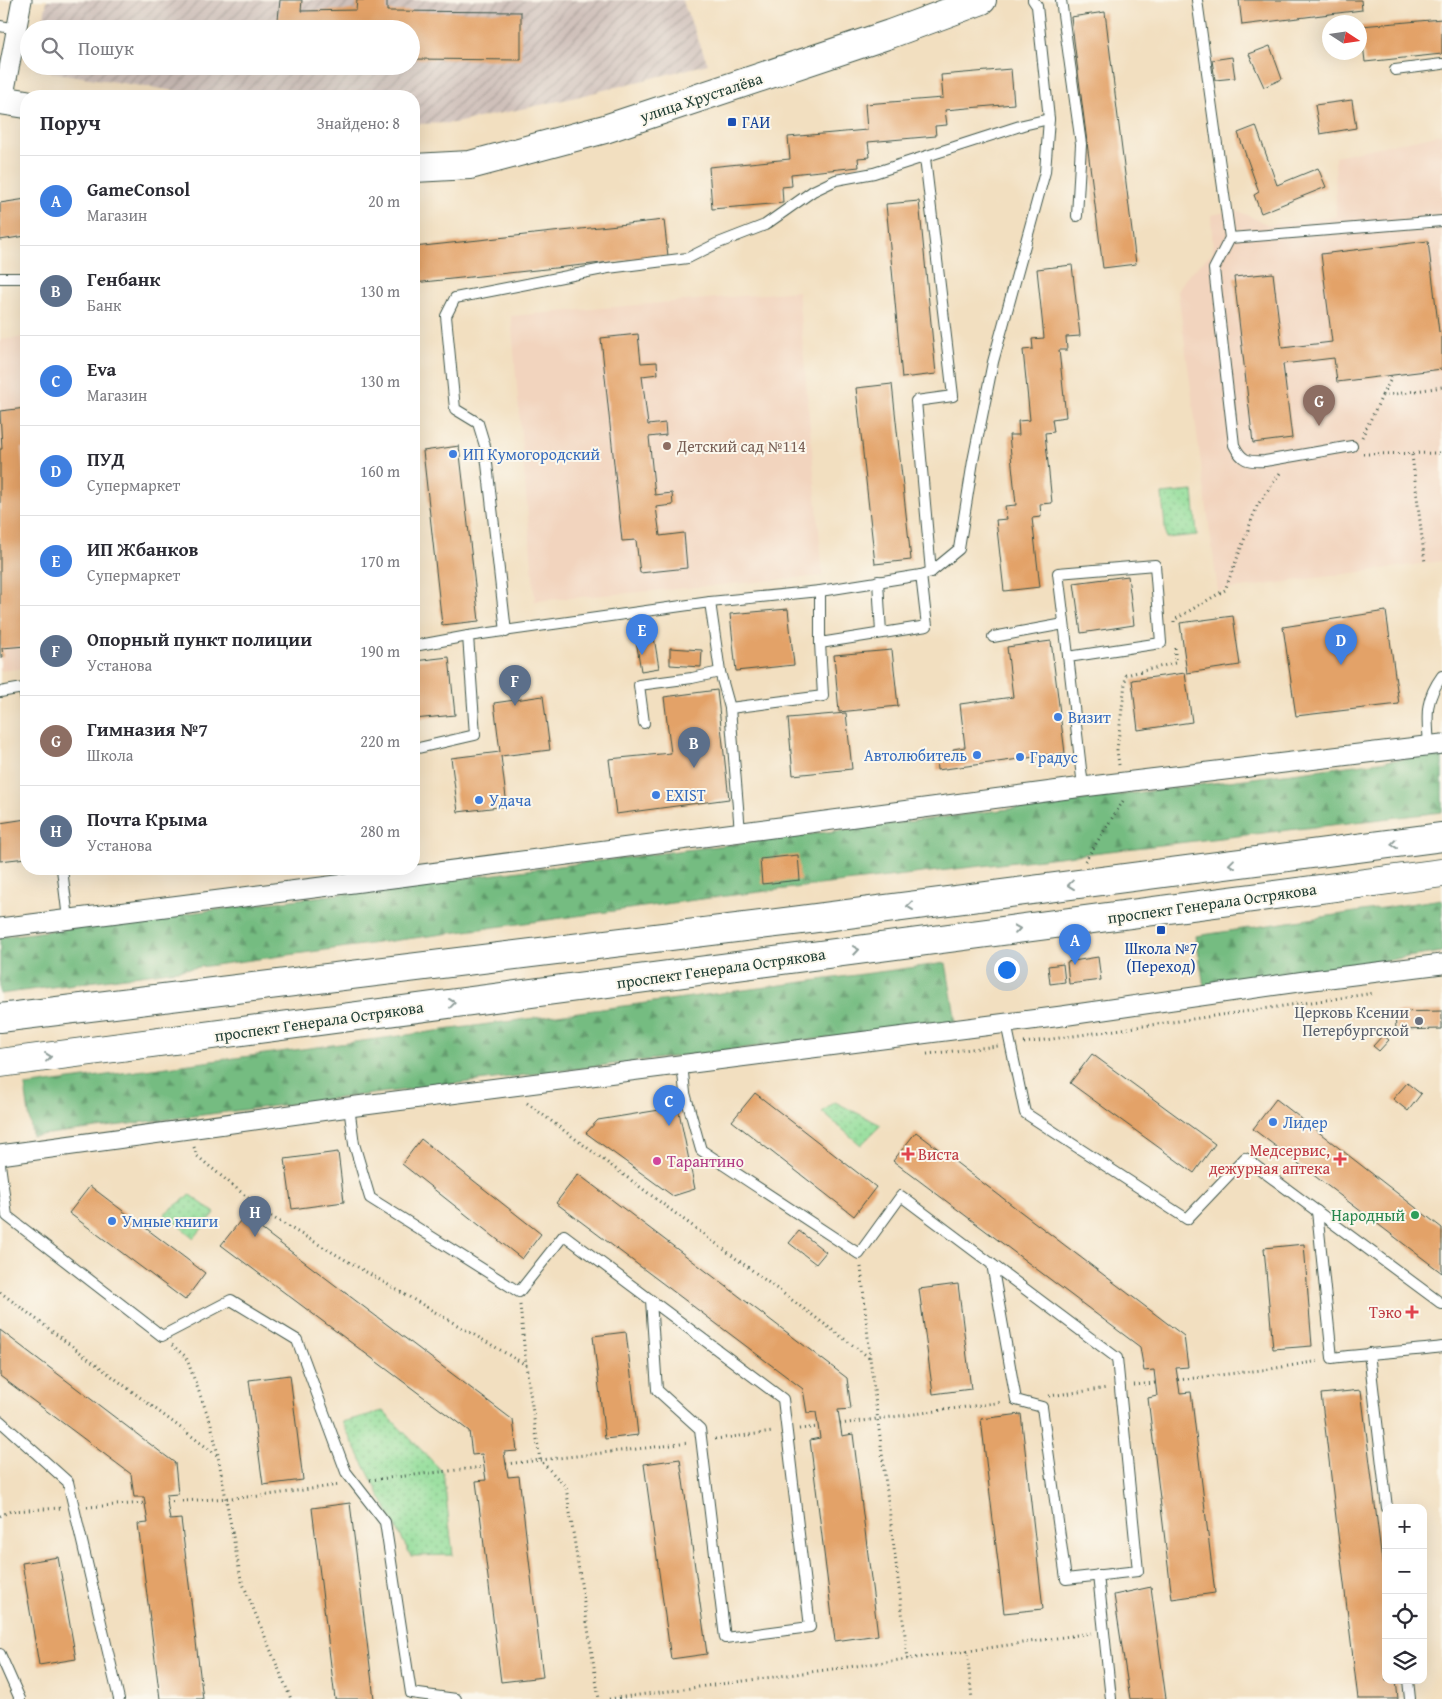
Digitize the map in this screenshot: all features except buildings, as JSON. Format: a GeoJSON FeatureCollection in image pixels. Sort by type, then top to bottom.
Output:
{"type":"FeatureCollection","features":[{"type":"Feature","properties":{"kind":"main road","name":"улица Хрусталёва"},"geometry":{"type":"LineString","coordinates":[[420,168],[470,165],[605,129],[872,40],[982,0]]}},
{"type":"Feature","properties":{"kind":"main road"},"geometry":{"type":"LineString","coordinates":[[0,1018],[809,919],[1442,837]]}},
{"type":"Feature","properties":{"kind":"main road","name":"проспект Генерала Острякова"},"geometry":{"type":"LineString","coordinates":[[0,1063],[1442,873]]}},
{"type":"Feature","properties":{"kind":"street"},"geometry":{"type":"LineString","coordinates":[[7,103],[8,28],[22,0]]}},
{"type":"Feature","properties":{"kind":"street"},"geometry":{"type":"LineString","coordinates":[[420,870],[740,832],[1121,782],[1436,745]]}},
{"type":"Feature","properties":{"kind":"street"},"geometry":{"type":"LineString","coordinates":[[0,928],[385,875]]}},
{"type":"Feature","properties":{"kind":"street"},"geometry":{"type":"LineString","coordinates":[[0,1155],[349,1107],[1006,1023],[1305,981],[1442,964]]}},
{"type":"Feature","properties":{"kind":"lane"},"geometry":{"type":"LineString","coordinates":[[420,645],[468,636],[710,602],[820,591],[926,574],[959,549],[973,461],[992,362],[1045,172],[1049,119],[1037,6],[1033,0]]}},
{"type":"Feature","properties":{"kind":"lane"},"geometry":{"type":"LineString","coordinates":[[1061,0],[1081,144],[1077,216]]}},
{"type":"Feature","properties":{"kind":"lane"},"geometry":{"type":"LineString","coordinates":[[1197,0],[1230,238],[1214,269],[1234,445],[1240,456],[1252,462],[1352,446]]}},
{"type":"Feature","properties":{"kind":"lane"},"geometry":{"type":"LineString","coordinates":[[1395,70],[1442,64]]}},
{"type":"Feature","properties":{"kind":"lane"},"geometry":{"type":"LineString","coordinates":[[506,632],[485,446],[478,423],[456,408],[446,316],[454,298],[608,268],[688,258],[716,244],[765,225],[813,191],[836,180],[874,173],[1022,125],[1049,119]]}},
{"type":"Feature","properties":{"kind":"lane"},"geometry":{"type":"LineString","coordinates":[[820,643],[927,626],[926,574],[916,401],[953,396],[925,158]]}},
{"type":"Feature","properties":{"kind":"lane"},"geometry":{"type":"LineString","coordinates":[[1230,238],[1442,221]]}},
{"type":"Feature","properties":{"kind":"lane"},"geometry":{"type":"LineString","coordinates":[[0,278],[20,278]]}},
{"type":"Feature","properties":{"kind":"lane"},"geometry":{"type":"LineString","coordinates":[[1068,657],[1161,643],[1155,565],[1058,573],[1083,787]]}},
{"type":"Feature","properties":{"kind":"lane"},"geometry":{"type":"LineString","coordinates":[[878,581],[881,632]]}},
{"type":"Feature","properties":{"kind":"lane"},"geometry":{"type":"LineString","coordinates":[[730,708],[823,696],[820,591]]}},
{"type":"Feature","properties":{"kind":"lane"},"geometry":{"type":"LineString","coordinates":[[710,602],[720,672],[730,708],[740,832]]}},
{"type":"Feature","properties":{"kind":"lane"},"geometry":{"type":"LineString","coordinates":[[993,637],[1064,624]]}},
{"type":"Feature","properties":{"kind":"lane"},"geometry":{"type":"LineString","coordinates":[[420,748],[476,735],[468,636]]}},
{"type":"Feature","properties":{"kind":"lane"},"geometry":{"type":"LineString","coordinates":[[644,723],[639,685],[720,672]]}},
{"type":"Feature","properties":{"kind":"lane"},"geometry":{"type":"LineString","coordinates":[[1436,745],[1427,709],[1433,688],[1442,676]]}},
{"type":"Feature","properties":{"kind":"lane"},"geometry":{"type":"LineString","coordinates":[[0,692],[20,689]]}},
{"type":"Feature","properties":{"kind":"lane"},"geometry":{"type":"LineString","coordinates":[[63,875],[68,919]]}},
{"type":"Feature","properties":{"kind":"lane"},"geometry":{"type":"LineString","coordinates":[[1006,1023],[1025,1113],[1187,1219],[1245,1158],[1442,1304]]}},
{"type":"Feature","properties":{"kind":"lane"},"geometry":{"type":"LineString","coordinates":[[682,1064],[685,1093],[701,1150],[859,1254],[901,1196],[992,1264],[1117,1358],[1138,1571],[1066,1580],[1042,1407],[1016,1400],[992,1264]]}},
{"type":"Feature","properties":{"kind":"lane"},"geometry":{"type":"LineString","coordinates":[[349,1107],[354,1144],[370,1198],[519,1292],[564,1235],[651,1300],[783,1399],[810,1627],[725,1638],[700,1430],[658,1390],[651,1300]]}},
{"type":"Feature","properties":{"kind":"lane"},"geometry":{"type":"LineString","coordinates":[[0,1164],[7,1216],[162,1336],[230,1300],[297,1340],[346,1472],[385,1522],[411,1693],[456,1699]]}},
{"type":"Feature","properties":{"kind":"lane"},"geometry":{"type":"LineString","coordinates":[[1317,1211],[1332,1358],[1442,1347]]}},
{"type":"Feature","properties":{"kind":"lane"},"geometry":{"type":"LineString","coordinates":[[1369,1353],[1388,1504]]}},
{"type":"Feature","properties":{"kind":"lane"},"geometry":{"type":"LineString","coordinates":[[0,1422],[68,1482],[119,1699]]}},
{"type":"Feature","properties":{"kind":"lane"},"geometry":{"type":"LineString","coordinates":[[1098,1575],[1111,1699]]}},
{"type":"Feature","properties":{"kind":"lane"},"geometry":{"type":"LineString","coordinates":[[0,1654],[20,1699]]}},
{"type":"Feature","properties":{"kind":"lane"},"geometry":{"type":"LineString","coordinates":[[1408,1684],[1410,1699]]}},
{"type":"Feature","properties":{"kind":"path"},"geometry":{"type":"LineString","coordinates":[[1361,438],[1391,379],[1390,376]]}},
{"type":"Feature","properties":{"kind":"path"},"geometry":{"type":"LineString","coordinates":[[1382,396],[1442,387]]}},
{"type":"Feature","properties":{"kind":"path"},"geometry":{"type":"LineString","coordinates":[[1363,454],[1442,454]]}},
{"type":"Feature","properties":{"kind":"path"},"geometry":{"type":"LineString","coordinates":[[1412,455],[1424,563]]}},
{"type":"Feature","properties":{"kind":"path"},"geometry":{"type":"LineString","coordinates":[[1174,628],[1174,620],[1225,590],[1257,506],[1282,469]]}},
{"type":"Feature","properties":{"kind":"path"},"geometry":{"type":"LineString","coordinates":[[1084,863],[1123,800],[1117,750],[1126,675],[1175,664],[1175,646]]}},
{"type":"Feature","properties":{"kind":"path"},"geometry":{"type":"LineString","coordinates":[[524,1102],[870,1358]]}},
{"type":"Feature","properties":{"kind":"path"},"geometry":{"type":"LineString","coordinates":[[193,1129],[193,1143],[197,1156],[270,1216],[526,1365]]}},
{"type":"Feature","properties":{"kind":"path"},"geometry":{"type":"LineString","coordinates":[[859,1254],[870,1358],[908,1659]]}},
{"type":"Feature","properties":{"kind":"path"},"geometry":{"type":"LineString","coordinates":[[0,1292],[218,1456]]}},
{"type":"Feature","properties":{"kind":"path"},"geometry":{"type":"LineString","coordinates":[[519,1292],[526,1365],[540,1460],[566,1487],[600,1699]]}},
{"type":"Feature","properties":{"kind":"path"},"geometry":{"type":"LineString","coordinates":[[186,1357],[212,1424],[240,1579],[291,1699]]}},
{"type":"Feature","properties":{"kind":"path"},"geometry":{"type":"LineString","coordinates":[[1178,1380],[1270,1370],[1332,1358]]}},
{"type":"Feature","properties":{"kind":"path"},"geometry":{"type":"LineString","coordinates":[[840,1424],[940,1411]]}},
{"type":"Feature","properties":{"kind":"path"},"geometry":{"type":"LineString","coordinates":[[506,1464],[818,1427]]}},
{"type":"Feature","properties":{"kind":"path"},"geometry":{"type":"LineString","coordinates":[[167,1502],[261,1496],[484,1466]]}},
{"type":"Feature","properties":{"kind":"path"},"geometry":{"type":"LineString","coordinates":[[609,1699],[1104,1631]]}},
{"type":"Feature","properties":{"kind":"path"},"geometry":{"type":"LineString","coordinates":[[968,1651],[972,1699]]}},
{"type":"Feature","properties":{"kind":"shaded area"},"geometry":{"type":"Polygon","coordinates":[[[47,0],[682,0],[708,64],[568,99],[455,123],[420,124],[420,90],[169,90],[69,75],[420,75],[420,20],[44,20],[47,0]]]}},
{"type":"Feature","properties":{"kind":"shaded area"},"geometry":{"type":"Polygon","coordinates":[[[1442,134],[1442,561],[1218,591],[1178,292],[1186,277],[1213,252],[1211,215],[1236,210],[1269,225],[1336,217],[1335,156],[1442,134]]]}},
{"type":"Feature","properties":{"kind":"shaded area","name":"Детский сад №114"},"geometry":{"type":"Polygon","coordinates":[[[798,291],[823,576],[535,601],[511,316],[798,291]]]}},
{"type":"Feature","properties":{"kind":"shaded area"},"geometry":{"type":"Polygon","coordinates":[[[20,338],[20,669],[0,671],[0,340],[20,338]]]}},
{"type":"Feature","properties":{"kind":"green space"},"geometry":{"type":"Polygon","coordinates":[[[1193,491],[1197,535],[1166,538],[1162,494],[1193,491]]]}},
{"type":"Feature","properties":{"kind":"green space"},"geometry":{"type":"Polygon","coordinates":[[[1442,754],[1442,812],[717,897],[0,994],[0,937],[1442,754]]]}},
{"type":"Feature","properties":{"kind":"green space"},"geometry":{"type":"Polygon","coordinates":[[[1442,899],[1442,952],[1204,987],[1196,936],[1442,899]]]}},
{"type":"Feature","properties":{"kind":"green space"},"geometry":{"type":"Polygon","coordinates":[[[946,963],[956,1022],[32,1136],[25,1086],[946,963]]]}},
{"type":"Feature","properties":{"kind":"green space"},"geometry":{"type":"Polygon","coordinates":[[[835,1102],[881,1125],[861,1145],[822,1112],[835,1102]]]}},
{"type":"Feature","properties":{"kind":"green space"},"geometry":{"type":"Polygon","coordinates":[[[190,1195],[215,1213],[194,1238],[164,1214],[190,1195]]]}},
{"type":"Feature","properties":{"kind":"green space"},"geometry":{"type":"Polygon","coordinates":[[[383,1411],[443,1472],[453,1555],[411,1556],[342,1422],[383,1411]]]}},
{"type":"Feature","properties":{"kind":"place","name":"ГАИ"},"geometry":{"type":"Point","coordinates":[732,122]}},
{"type":"Feature","properties":{"kind":"place","name":"Гимназия №7"},"geometry":{"type":"Point","coordinates":[1319,426]}},
{"type":"Feature","properties":{"kind":"place","name":"Детский сад №114"},"geometry":{"type":"Point","coordinates":[667,446]}},
{"type":"Feature","properties":{"kind":"place","name":"ИП Кумогородский"},"geometry":{"type":"Point","coordinates":[453,454]}},
{"type":"Feature","properties":{"kind":"place","name":"ИП Жбанков"},"geometry":{"type":"Point","coordinates":[642,655]}},
{"type":"Feature","properties":{"kind":"place","name":"ПУД"},"geometry":{"type":"Point","coordinates":[1341,665]}},
{"type":"Feature","properties":{"kind":"place","name":"Опорный пункт полиции"},"geometry":{"type":"Point","coordinates":[515,706]}},
{"type":"Feature","properties":{"kind":"place","name":"Визит"},"geometry":{"type":"Point","coordinates":[1058,717]}},
{"type":"Feature","properties":{"kind":"place","name":"Автолюбитель"},"geometry":{"type":"Point","coordinates":[977,755]}},
{"type":"Feature","properties":{"kind":"place","name":"Градус"},"geometry":{"type":"Point","coordinates":[1020,757]}},
{"type":"Feature","properties":{"kind":"place","name":"Генбанк"},"geometry":{"type":"Point","coordinates":[694,768]}},
{"type":"Feature","properties":{"kind":"place","name":"EXIST"},"geometry":{"type":"Point","coordinates":[656,795]}},
{"type":"Feature","properties":{"kind":"place","name":"Удача"},"geometry":{"type":"Point","coordinates":[479,800]}},
{"type":"Feature","properties":{"kind":"place","name":"Школа №7 (Переход)"},"geometry":{"type":"Point","coordinates":[1161,930]}},
{"type":"Feature","properties":{"kind":"place","name":"GameConsol"},"geometry":{"type":"Point","coordinates":[1075,965]}},
{"type":"Feature","properties":{"kind":"place","name":"Церковь Ксении Петербургской"},"geometry":{"type":"Point","coordinates":[1419,1021]}},
{"type":"Feature","properties":{"kind":"place","name":"Лидер"},"geometry":{"type":"Point","coordinates":[1273,1122]}},
{"type":"Feature","properties":{"kind":"place","name":"Eva"},"geometry":{"type":"Point","coordinates":[669,1126]}},
{"type":"Feature","properties":{"kind":"place","name":"Виста"},"geometry":{"type":"Point","coordinates":[908,1154]}},
{"type":"Feature","properties":{"kind":"place","name":"Медсервис, дежурная аптека"},"geometry":{"type":"Point","coordinates":[1340,1159]}},
{"type":"Feature","properties":{"kind":"place","name":"Тарантино"},"geometry":{"type":"Point","coordinates":[657,1161]}},
{"type":"Feature","properties":{"kind":"place","name":"Народный"},"geometry":{"type":"Point","coordinates":[1415,1215]}},
{"type":"Feature","properties":{"kind":"place","name":"Умные книги"},"geometry":{"type":"Point","coordinates":[112,1221]}},
{"type":"Feature","properties":{"kind":"place","name":"Почта Крыма"},"geometry":{"type":"Point","coordinates":[255,1237]}},
{"type":"Feature","properties":{"kind":"place","name":"Тэко"},"geometry":{"type":"Point","coordinates":[1412,1312]}}]}
